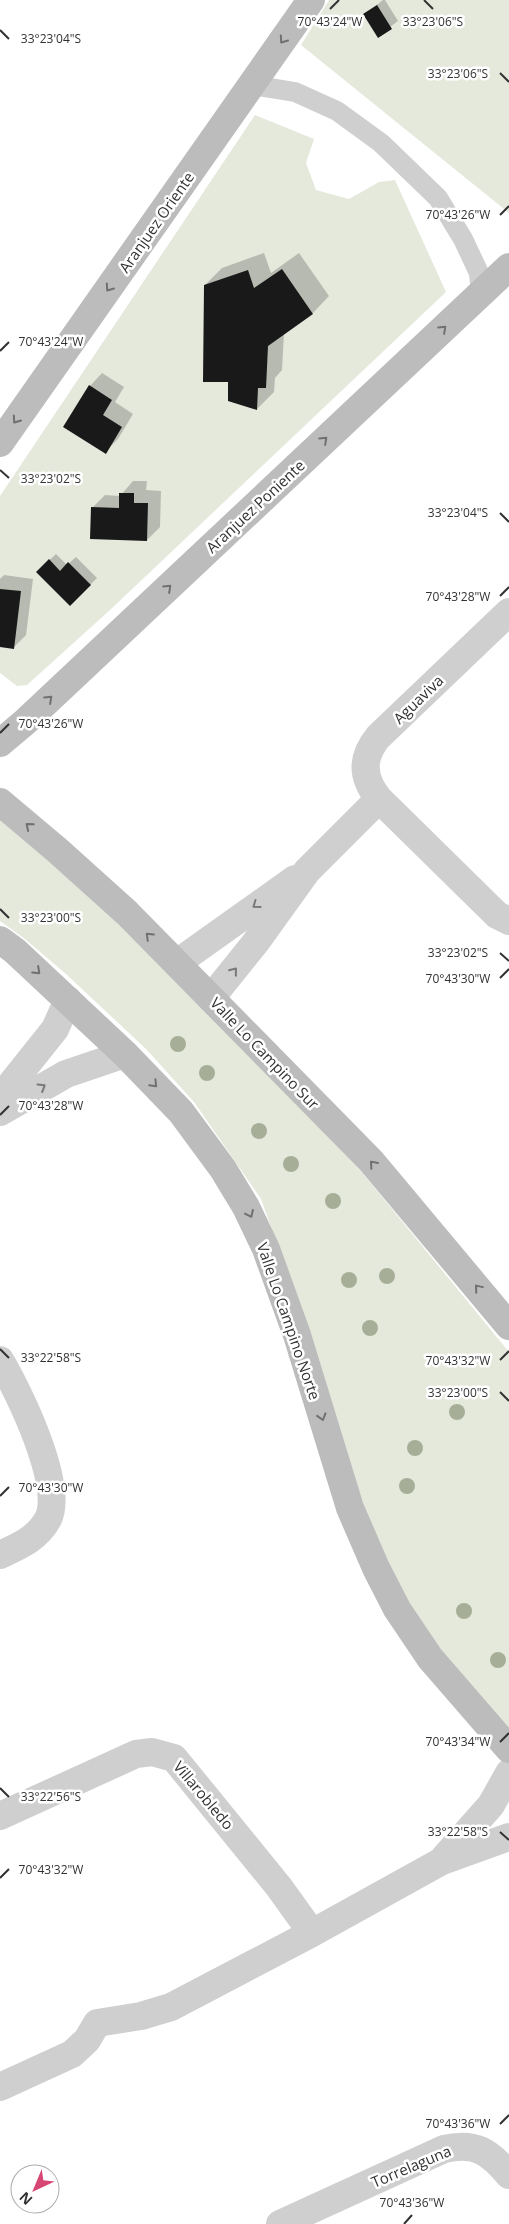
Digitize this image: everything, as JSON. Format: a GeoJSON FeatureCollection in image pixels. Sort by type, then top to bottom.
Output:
{"type":"FeatureCollection","features":[{"type":"Feature","properties":{"kind":"street","name":"Aranjuez Oriente"},"geometry":{"type":"LineString","coordinates":[[0,443],[311,0]]}},
{"type":"Feature","properties":{"kind":"street","name":"Aranjuez Poniente"},"geometry":{"type":"LineString","coordinates":[[0,743],[25,722],[509,267]]}},
{"type":"Feature","properties":{"kind":"street","name":"Aguaviva"},"geometry":{"type":"LineString","coordinates":[[509,612],[372,745],[366,756],[365,767],[367,779],[372,790],[380,799],[497,915],[509,922]]}},
{"type":"Feature","properties":{"kind":"street"},"geometry":{"type":"LineString","coordinates":[[211,998],[256,942],[307,871],[380,799]]}},
{"type":"Feature","properties":{"kind":"street","name":"Valle Lo Campino Sur"},"geometry":{"type":"LineString","coordinates":[[0,802],[85,875],[177,963],[371,1161],[509,1326]]}},
{"type":"Feature","properties":{"kind":"street"},"geometry":{"type":"LineString","coordinates":[[177,963],[265,898],[307,871]]}},
{"type":"Feature","properties":{"kind":"street","name":"Valle Lo Campino Norte"},"geometry":{"type":"LineString","coordinates":[[0,940],[125,1054],[181,1112],[223,1169],[246,1207],[266,1249],[297,1335],[350,1508],[376,1568],[397,1608],[430,1658],[509,1749]]}},
{"type":"Feature","properties":{"kind":"street"},"geometry":{"type":"LineString","coordinates":[[0,1098],[55,1030],[68,1000]]}},
{"type":"Feature","properties":{"kind":"street"},"geometry":{"type":"LineString","coordinates":[[0,1112],[66,1074],[125,1054]]}},
{"type":"Feature","properties":{"kind":"street"},"geometry":{"type":"LineString","coordinates":[[0,1360],[29,1417],[48,1475],[51,1508],[49,1518],[31,1540],[0,1555]]}},
{"type":"Feature","properties":{"kind":"street","name":"Villarobledo"},"geometry":{"type":"LineString","coordinates":[[0,1816],[136,1754],[152,1752],[174,1758],[279,1887],[312,1933]]}},
{"type":"Feature","properties":{"kind":"street"},"geometry":{"type":"LineString","coordinates":[[442,1860],[491,1805],[509,1773]]}},
{"type":"Feature","properties":{"kind":"street"},"geometry":{"type":"LineString","coordinates":[[0,2087],[72,2054],[87,2040],[97,2023],[141,2016],[171,2007],[312,1933],[442,1860],[509,1837]]}},
{"type":"Feature","properties":{"kind":"street","name":"Torrelaguna"},"geometry":{"type":"LineString","coordinates":[[280,2224],[444,2149],[462,2145],[490,2154],[509,2175]]}},
{"type":"Feature","properties":{"kind":"lane"},"geometry":{"type":"LineString","coordinates":[[252,85],[295,92],[337,111],[381,143],[438,198],[463,239],[479,273],[480,294]]}},
{"type":"Feature","properties":{"kind":"shaded area"},"geometry":{"type":"Polygon","coordinates":[[[329,0],[509,0],[509,213],[301,45],[329,0]]]}},
{"type":"Feature","properties":{"kind":"shaded area"},"geometry":{"type":"Polygon","coordinates":[[[255,115],[314,139],[306,163],[316,190],[349,199],[379,182],[395,180],[446,292],[110,610],[27,685],[17,686],[0,673],[0,496],[255,115]]]}},
{"type":"Feature","properties":{"kind":"shaded area"},"geometry":{"type":"Polygon","coordinates":[[[0,804],[216,1020],[360,1170],[509,1352],[509,1729],[416,1624],[365,1514],[309,1333],[261,1199],[194,1102],[146,1049],[67,975],[25,939],[0,921],[0,804]]]}},
{"type":"Feature","properties":{"kind":"building"},"geometry":{"type":"Polygon","coordinates":[[[377,5],[392,29],[378,38],[363,14],[377,5]]]}},
{"type":"Feature","properties":{"kind":"building"},"geometry":{"type":"Polygon","coordinates":[[[282,269],[313,314],[268,346],[266,388],[258,388],[257,410],[228,401],[228,382],[203,382],[204,285],[248,270],[254,288],[282,269]]]}},
{"type":"Feature","properties":{"kind":"building"},"geometry":{"type":"Polygon","coordinates":[[[89,385],[112,400],[103,415],[122,427],[106,454],[63,427],[89,385]]]}},
{"type":"Feature","properties":{"kind":"building"},"geometry":{"type":"Polygon","coordinates":[[[119,493],[134,493],[134,503],[148,503],[147,541],[90,539],[91,507],[119,508],[119,493]]]}},
{"type":"Feature","properties":{"kind":"building"},"geometry":{"type":"Polygon","coordinates":[[[49,559],[60,571],[68,562],[91,585],[70,606],[36,572],[49,559]]]}},
{"type":"Feature","properties":{"kind":"building"},"geometry":{"type":"Polygon","coordinates":[[[0,589],[21,591],[14,649],[0,647],[0,589]]]}}]}
